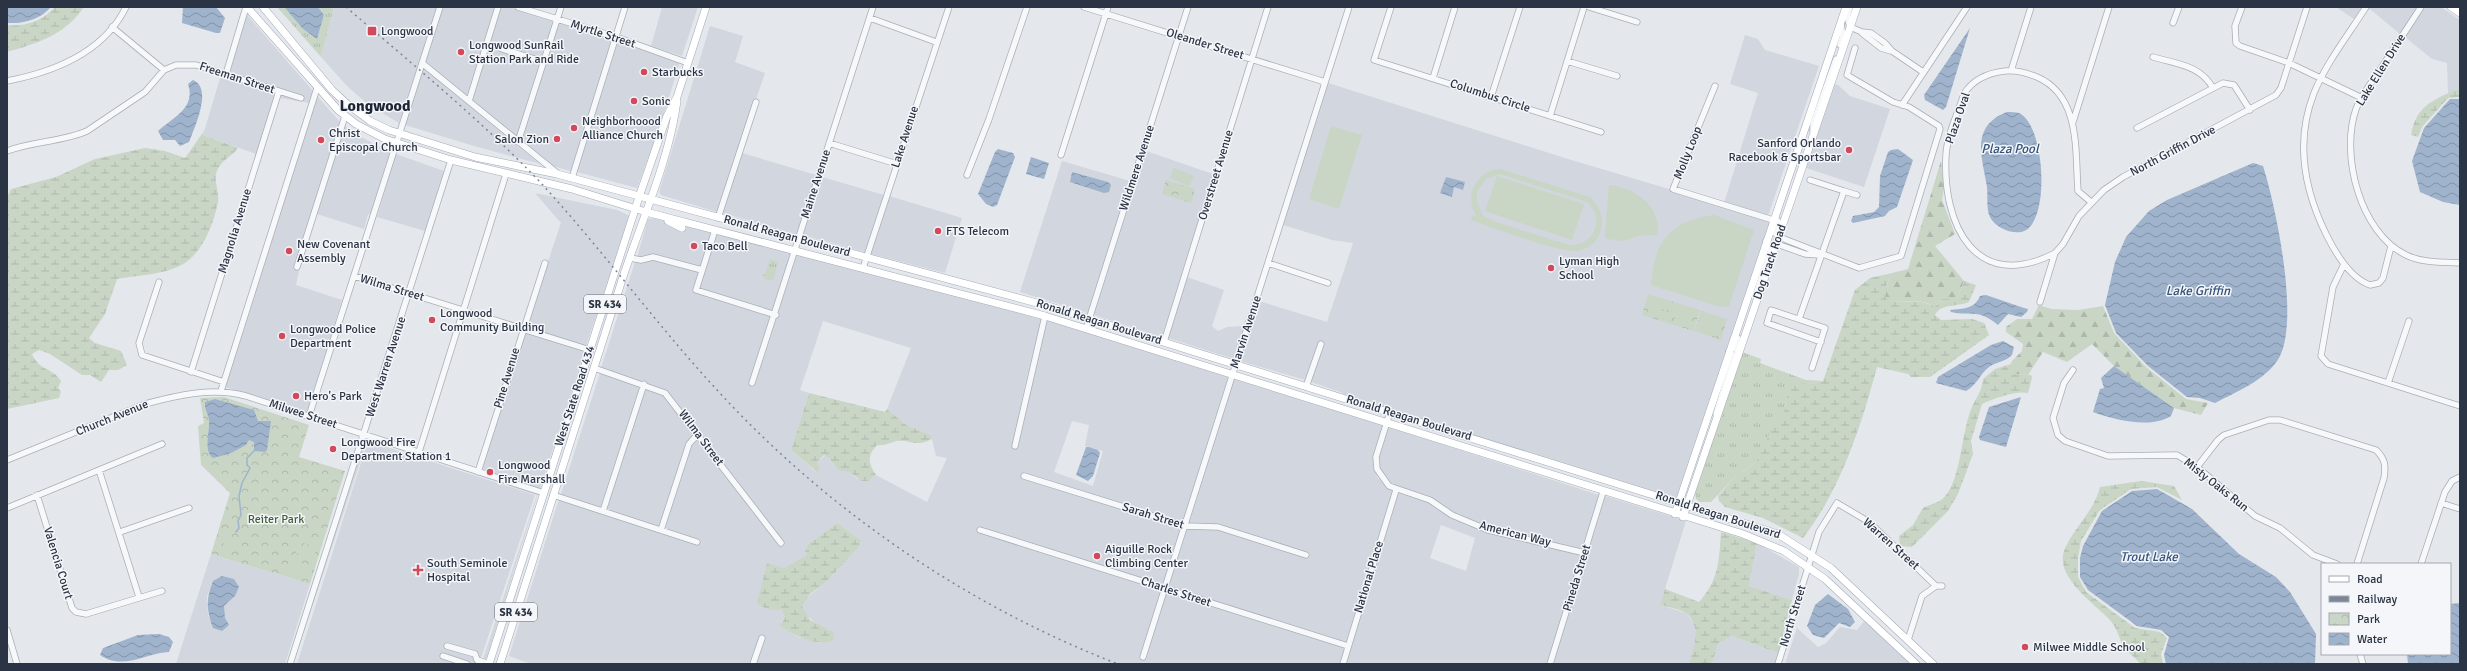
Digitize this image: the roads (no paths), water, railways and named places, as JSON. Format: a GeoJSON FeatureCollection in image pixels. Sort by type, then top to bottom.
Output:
{"type":"FeatureCollection","features":[{"type":"Feature","properties":{"kind":"main road","name":"Ronald Reagan Boulevard"},"geometry":{"type":"LineString","coordinates":[[246,7],[317,88],[345,116],[364,129],[396,142],[451,160],[572,189],[646,212],[795,249],[1046,316],[1773,545],[1826,580],[1916,664]]}},
{"type":"Feature","properties":{"kind":"main road","name":"Ronald Reagan Boulevard"},"geometry":{"type":"LineString","coordinates":[[263,7],[323,80],[356,112],[380,126],[475,157],[557,174],[866,258],[992,290],[1236,364],[1778,534],[1812,554],[1830,568],[1908,640],[1929,663]]}},
{"type":"Feature","properties":{"kind":"main road","name":"SR 434"},"geometry":{"type":"LineString","coordinates":[[639,197],[666,116],[677,96],[706,7]]}},
{"type":"Feature","properties":{"kind":"main road","name":"Dog Track Road"},"geometry":{"type":"LineString","coordinates":[[1675,514],[1846,7]]}},
{"type":"Feature","properties":{"kind":"main road","name":"Dog Track Road"},"geometry":{"type":"LineString","coordinates":[[1683,517],[1857,7]]}},
{"type":"Feature","properties":{"kind":"main road"},"geometry":{"type":"LineString","coordinates":[[2451,7],[2460,13]]}},
{"type":"Feature","properties":{"kind":"main road"},"geometry":{"type":"LineString","coordinates":[[317,88],[323,80]]}},
{"type":"Feature","properties":{"kind":"main road","name":"SR 434"},"geometry":{"type":"LineString","coordinates":[[650,200],[675,119],[677,96]]}},
{"type":"Feature","properties":{"kind":"main road","name":"West State Road 434"},"geometry":{"type":"LineString","coordinates":[[489,664],[639,197]]}},
{"type":"Feature","properties":{"kind":"main road","name":"West State Road 434"},"geometry":{"type":"LineString","coordinates":[[500,664],[594,368],[650,200]]}},
{"type":"Feature","properties":{"kind":"main road"},"geometry":{"type":"LineString","coordinates":[[666,217],[669,222],[682,228]]}},
{"type":"Feature","properties":{"kind":"main road"},"geometry":{"type":"LineString","coordinates":[[1554,475],[1558,464]]}},
{"type":"Feature","properties":{"kind":"main road"},"geometry":{"type":"LineString","coordinates":[[550,476],[554,495]]}},
{"type":"Feature","properties":{"kind":"main road"},"geometry":{"type":"LineString","coordinates":[[544,493],[549,510]]}},
{"type":"Feature","properties":{"kind":"street"},"geometry":{"type":"LineString","coordinates":[[7,81],[44,73],[64,65],[92,48],[112,27],[126,7]]}},
{"type":"Feature","properties":{"kind":"street"},"geometry":{"type":"LineString","coordinates":[[226,74],[246,7]]}},
{"type":"Feature","properties":{"kind":"street"},"geometry":{"type":"LineString","coordinates":[[309,416],[440,7]]}},
{"type":"Feature","properties":{"kind":"street"},"geometry":{"type":"LineString","coordinates":[[469,101],[498,7]]}},
{"type":"Feature","properties":{"kind":"street","name":"Myrtle Street"},"geometry":{"type":"LineString","coordinates":[[518,7],[616,37],[688,63]]}},
{"type":"Feature","properties":{"kind":"street"},"geometry":{"type":"LineString","coordinates":[[518,142],[561,7]]}},
{"type":"Feature","properties":{"kind":"street"},"geometry":{"type":"LineString","coordinates":[[572,178],[625,7]]}},
{"type":"Feature","properties":{"kind":"street","name":"Maine Avenue"},"geometry":{"type":"LineString","coordinates":[[752,383],[776,315],[795,249],[874,7]]}},
{"type":"Feature","properties":{"kind":"street","name":"Lake Avenue"},"geometry":{"type":"LineString","coordinates":[[863,268],[948,7]]}},
{"type":"Feature","properties":{"kind":"street"},"geometry":{"type":"LineString","coordinates":[[967,175],[989,119],[1027,7]]}},
{"type":"Feature","properties":{"kind":"street","name":"Oleander Street"},"geometry":{"type":"LineString","coordinates":[[1084,7],[1325,82]]}},
{"type":"Feature","properties":{"kind":"street"},"geometry":{"type":"LineString","coordinates":[[1061,155],[1108,7]]}},
{"type":"Feature","properties":{"kind":"street","name":"Wildmere Avenue"},"geometry":{"type":"LineString","coordinates":[[1086,329],[1188,7]]}},
{"type":"Feature","properties":{"kind":"street","name":"Overstreet Avenue"},"geometry":{"type":"LineString","coordinates":[[1164,342],[1268,7]]}},
{"type":"Feature","properties":{"kind":"street","name":"Marvin Avenue"},"geometry":{"type":"LineString","coordinates":[[1143,657],[1349,7]]}},
{"type":"Feature","properties":{"kind":"street","name":"Columbus Circle"},"geometry":{"type":"LineString","coordinates":[[1391,7],[1374,60],[1601,132]]}},
{"type":"Feature","properties":{"kind":"street"},"geometry":{"type":"LineString","coordinates":[[1433,78],[1455,7]]}},
{"type":"Feature","properties":{"kind":"street"},"geometry":{"type":"LineString","coordinates":[[1491,97],[1520,7]]}},
{"type":"Feature","properties":{"kind":"street"},"geometry":{"type":"LineString","coordinates":[[1550,116],[1584,7]]}},
{"type":"Feature","properties":{"kind":"street"},"geometry":{"type":"LineString","coordinates":[[1589,7],[1637,22]]}},
{"type":"Feature","properties":{"kind":"street"},"geometry":{"type":"LineString","coordinates":[[1850,7],[1847,17],[1850,27],[1862,32],[1871,33],[1892,51],[1923,72]]}},
{"type":"Feature","properties":{"kind":"street"},"geometry":{"type":"LineString","coordinates":[[1902,105],[1967,7]]}},
{"type":"Feature","properties":{"kind":"street"},"geometry":{"type":"LineString","coordinates":[[2011,71],[2031,7]]}},
{"type":"Feature","properties":{"kind":"street"},"geometry":{"type":"LineString","coordinates":[[2073,122],[2109,7]]}},
{"type":"Feature","properties":{"kind":"street"},"geometry":{"type":"LineString","coordinates":[[2173,23],[2178,7]]}},
{"type":"Feature","properties":{"kind":"street"},"geometry":{"type":"LineString","coordinates":[[2242,7],[2235,26],[2234,39],[2240,46],[2289,63],[2362,98]]}},
{"type":"Feature","properties":{"kind":"street","name":"North Griffin Drive"},"geometry":{"type":"LineString","coordinates":[[2040,302],[2055,253],[2091,202],[2123,177],[2276,95],[2289,63],[2307,7]]}},
{"type":"Feature","properties":{"kind":"street"},"geometry":{"type":"LineString","coordinates":[[2366,7],[2322,78],[2307,114],[2303,148],[2304,164],[2306,181],[2316,213],[2333,249],[2344,264],[2365,284],[2374,285],[2383,278],[2391,246]]}},
{"type":"Feature","properties":{"kind":"street","name":"Lake Ellen Drive"},"geometry":{"type":"LineString","coordinates":[[2421,7],[2362,98],[2353,121],[2350,153],[2352,171],[2366,211],[2381,236],[2391,246],[2418,259],[2460,263]]}},
{"type":"Feature","properties":{"kind":"street"},"geometry":{"type":"LineString","coordinates":[[870,18],[936,42]]}},
{"type":"Feature","properties":{"kind":"street"},"geometry":{"type":"LineString","coordinates":[[1813,137],[1813,124],[1842,39],[1843,32],[1841,24]]}},
{"type":"Feature","properties":{"kind":"street"},"geometry":{"type":"LineString","coordinates":[[7,151],[26,144],[77,135],[88,131],[145,92],[164,70],[112,27]]}},
{"type":"Feature","properties":{"kind":"street"},"geometry":{"type":"LineString","coordinates":[[1862,32],[1876,45],[1892,51]]}},
{"type":"Feature","properties":{"kind":"street"},"geometry":{"type":"LineString","coordinates":[[1876,45],[1880,40]]}},
{"type":"Feature","properties":{"kind":"street"},"geometry":{"type":"LineString","coordinates":[[487,44],[544,62]]}},
{"type":"Feature","properties":{"kind":"street"},"geometry":{"type":"LineString","coordinates":[[1778,240],[1803,245],[1821,255],[1859,268],[1901,256],[1940,132],[1939,126],[1902,105],[1893,102],[1847,74],[1855,48]]}},
{"type":"Feature","properties":{"kind":"street"},"geometry":{"type":"LineString","coordinates":[[2153,57],[2197,70],[2207,78],[2213,88]]}},
{"type":"Feature","properties":{"kind":"street"},"geometry":{"type":"LineString","coordinates":[[1568,61],[1617,76]]}},
{"type":"Feature","properties":{"kind":"street"},"geometry":{"type":"LineString","coordinates":[[422,63],[557,174]]}},
{"type":"Feature","properties":{"kind":"street","name":"Freeman Street"},"geometry":{"type":"LineString","coordinates":[[164,70],[176,65],[188,64],[226,74],[301,98]]}},
{"type":"Feature","properties":{"kind":"street","name":"Plaza Oval"},"geometry":{"type":"LineString","coordinates":[[2055,253],[2025,265],[2012,266],[1989,261],[1981,256],[1962,236],[1951,212],[1946,156],[1964,94],[1975,80],[1999,72],[2011,71],[2034,76],[2050,85],[2064,101],[2073,122],[2078,190],[2091,202]]}},
{"type":"Feature","properties":{"kind":"street"},"geometry":{"type":"LineString","coordinates":[[2137,128],[2223,83],[2234,85],[2250,110]]}},
{"type":"Feature","properties":{"kind":"street","name":"Molly Loop"},"geometry":{"type":"LineString","coordinates":[[1715,86],[1673,189],[1773,220]]}},
{"type":"Feature","properties":{"kind":"street"},"geometry":{"type":"LineString","coordinates":[[221,391],[317,88]]}},
{"type":"Feature","properties":{"kind":"street","name":"Magnolia Avenue"},"geometry":{"type":"LineString","coordinates":[[191,372],[279,91]]}},
{"type":"Feature","properties":{"kind":"street"},"geometry":{"type":"LineString","coordinates":[[718,218],[756,102]]}},
{"type":"Feature","properties":{"kind":"street"},"geometry":{"type":"LineString","coordinates":[[297,267],[345,116]]}},
{"type":"Feature","properties":{"kind":"street"},"geometry":{"type":"LineString","coordinates":[[1804,131],[1804,141],[1775,230],[1778,240],[1805,254],[1821,255]]}},
{"type":"Feature","properties":{"kind":"street"},"geometry":{"type":"LineString","coordinates":[[829,143],[897,164]]}},
{"type":"Feature","properties":{"kind":"street","name":"West Warren Avenue"},"geometry":{"type":"LineString","coordinates":[[290,664],[410,293],[451,160]]}},
{"type":"Feature","properties":{"kind":"street"},"geometry":{"type":"LineString","coordinates":[[419,452],[506,174]]}},
{"type":"Feature","properties":{"kind":"street"},"geometry":{"type":"LineString","coordinates":[[1810,180],[1857,195]]}},
{"type":"Feature","properties":{"kind":"street"},"geometry":{"type":"LineString","coordinates":[[1799,319],[1844,191]]}},
{"type":"Feature","properties":{"kind":"street"},"geometry":{"type":"LineString","coordinates":[[715,230],[696,290],[776,315]]}},
{"type":"Feature","properties":{"kind":"street"},"geometry":{"type":"LineString","coordinates":[[1754,311],[1755,294],[1770,250],[1766,241]]}},
{"type":"Feature","properties":{"kind":"street"},"geometry":{"type":"LineString","coordinates":[[630,258],[641,260],[653,257],[702,270]]}},
{"type":"Feature","properties":{"kind":"street","name":"Pine Avenue"},"geometry":{"type":"LineString","coordinates":[[478,472],[545,262]]}},
{"type":"Feature","properties":{"kind":"street"},"geometry":{"type":"LineString","coordinates":[[1268,263],[1328,283]]}},
{"type":"Feature","properties":{"kind":"street"},"geometry":{"type":"LineString","coordinates":[[2344,264],[2333,287],[2321,356],[2323,361],[2388,384],[2460,405]]}},
{"type":"Feature","properties":{"kind":"street","name":"Wilma Street"},"geometry":{"type":"LineString","coordinates":[[354,276],[590,350]]}},
{"type":"Feature","properties":{"kind":"street"},"geometry":{"type":"LineString","coordinates":[[159,282],[139,343],[140,351],[146,357],[224,382]]}},
{"type":"Feature","properties":{"kind":"street"},"geometry":{"type":"LineString","coordinates":[[1739,355],[1736,344],[1748,307],[1748,294]]}},
{"type":"Feature","properties":{"kind":"street"},"geometry":{"type":"LineString","coordinates":[[1812,368],[1821,342],[1825,328],[1771,310],[1767,323],[1821,342]]}},
{"type":"Feature","properties":{"kind":"street"},"geometry":{"type":"LineString","coordinates":[[1015,446],[1027,386],[1046,316]]}},
{"type":"Feature","properties":{"kind":"street"},"geometry":{"type":"LineString","coordinates":[[2388,384],[2409,321]]}},
{"type":"Feature","properties":{"kind":"street"},"geometry":{"type":"LineString","coordinates":[[1306,387],[1321,344]]}},
{"type":"Feature","properties":{"kind":"street"},"geometry":{"type":"LineString","coordinates":[[1713,432],[1717,405],[1733,360],[1733,355],[1729,351]]}},
{"type":"Feature","properties":{"kind":"street","name":"Wilma Street"},"geometry":{"type":"LineString","coordinates":[[594,368],[644,384],[665,393],[781,543]]}},
{"type":"Feature","properties":{"kind":"street","name":"Misty Oaks Run"},"geometry":{"type":"LineString","coordinates":[[2073,370],[2064,383],[2053,418],[2058,435],[2065,442],[2108,456],[2177,455],[2197,467],[2255,516],[2280,528],[2313,555],[2334,563]]}},
{"type":"Feature","properties":{"kind":"street"},"geometry":{"type":"LineString","coordinates":[[603,511],[644,384]]}},
{"type":"Feature","properties":{"kind":"street","name":"Milwee Street"},"geometry":{"type":"LineString","coordinates":[[221,391],[246,396],[544,493]]}},
{"type":"Feature","properties":{"kind":"street","name":"Church Avenue"},"geometry":{"type":"LineString","coordinates":[[7,460],[145,404],[169,398],[221,391]]}},
{"type":"Feature","properties":{"kind":"street","name":"American Way"},"geometry":{"type":"LineString","coordinates":[[1390,412],[1376,457],[1377,469],[1389,486],[1396,490],[1430,500],[1452,514],[1488,530],[1585,553]]}},
{"type":"Feature","properties":{"kind":"street"},"geometry":{"type":"LineString","coordinates":[[2197,467],[2218,440],[2224,435],[2269,420],[2280,420],[2376,450],[2384,458],[2386,466],[2384,478],[2357,563]]}},
{"type":"Feature","properties":{"kind":"street"},"geometry":{"type":"LineString","coordinates":[[661,530],[689,444],[698,434]]}},
{"type":"Feature","properties":{"kind":"street"},"geometry":{"type":"LineString","coordinates":[[7,508],[162,444]]}},
{"type":"Feature","properties":{"kind":"street"},"geometry":{"type":"LineString","coordinates":[[99,470],[120,532],[139,597]]}},
{"type":"Feature","properties":{"kind":"street","name":"Sarah Street"},"geometry":{"type":"LineString","coordinates":[[1024,476],[1185,526],[1218,527],[1306,554]]}},
{"type":"Feature","properties":{"kind":"street"},"geometry":{"type":"LineString","coordinates":[[2421,563],[2441,503],[2452,481],[2460,477]]}},
{"type":"Feature","properties":{"kind":"street","name":"National Place"},"geometry":{"type":"LineString","coordinates":[[1343,664],[1396,490]]}},
{"type":"Feature","properties":{"kind":"street","name":"Pineda Street"},"geometry":{"type":"LineString","coordinates":[[1550,664],[1603,492]]}},
{"type":"Feature","properties":{"kind":"street","name":"Valencia Court"},"geometry":{"type":"LineString","coordinates":[[37,495],[72,608],[76,612],[86,614],[162,590]]}},
{"type":"Feature","properties":{"kind":"street"},"geometry":{"type":"LineString","coordinates":[[554,495],[697,542]]}},
{"type":"Feature","properties":{"kind":"street","name":"Warren Street"},"geometry":{"type":"LineString","coordinates":[[1808,567],[1819,532],[1837,503],[1869,522],[1939,586],[1922,596],[1908,640]]}},
{"type":"Feature","properties":{"kind":"street"},"geometry":{"type":"LineString","coordinates":[[2441,503],[2460,509]]}},
{"type":"Feature","properties":{"kind":"street"},"geometry":{"type":"LineString","coordinates":[[120,532],[189,508]]}},
{"type":"Feature","properties":{"kind":"street","name":"Charles Street"},"geometry":{"type":"LineString","coordinates":[[980,530],[1348,646]]}},
{"type":"Feature","properties":{"kind":"street","name":"North Street"},"geometry":{"type":"LineString","coordinates":[[1778,664],[1808,567]]}},
{"type":"Feature","properties":{"kind":"street"},"geometry":{"type":"LineString","coordinates":[[7,630],[8,639],[17,664]]}},
{"type":"Feature","properties":{"kind":"street"},"geometry":{"type":"LineString","coordinates":[[753,664],[762,638]]}},
{"type":"Feature","properties":{"kind":"street"},"geometry":{"type":"LineString","coordinates":[[447,646],[475,654],[475,662],[489,664]]}},
{"type":"Feature","properties":{"kind":"street"},"geometry":{"type":"LineString","coordinates":[[443,656],[467,664]]}},
{"type":"Feature","properties":{"kind":"water"},"geometry":{"type":"Polygon","coordinates":[[[7,7],[51,7],[37,18],[25,22],[7,23],[7,7]]]}},
{"type":"Feature","properties":{"kind":"water"},"geometry":{"type":"Polygon","coordinates":[[[183,7],[216,7],[225,18],[220,33],[182,23],[183,7]]]}},
{"type":"Feature","properties":{"kind":"water"},"geometry":{"type":"Polygon","coordinates":[[[284,7],[318,7],[324,15],[317,39],[303,29],[284,7]]]}},
{"type":"Feature","properties":{"kind":"water"},"geometry":{"type":"Polygon","coordinates":[[[1970,28],[1946,107],[1943,110],[1925,100],[1924,95],[1970,28]]]}},
{"type":"Feature","properties":{"kind":"water"},"geometry":{"type":"Polygon","coordinates":[[[193,80],[199,84],[202,91],[201,108],[189,142],[180,146],[175,140],[163,140],[158,131],[177,116],[186,106],[189,100],[190,92],[188,84],[193,80]]]}},
{"type":"Feature","properties":{"kind":"water"},"geometry":{"type":"Polygon","coordinates":[[[2450,99],[2460,99],[2460,205],[2443,202],[2420,192],[2412,161],[2424,128],[2450,99]]]}},
{"type":"Feature","properties":{"kind":"water","name":"Plaza Pool"},"geometry":{"type":"Polygon","coordinates":[[[2007,112],[2019,113],[2028,121],[2035,136],[2039,155],[2041,195],[2037,213],[2031,226],[2021,232],[2008,231],[1999,227],[1992,221],[1989,214],[1987,187],[1981,154],[1983,134],[1988,125],[1995,118],[2007,112]]]}},
{"type":"Feature","properties":{"kind":"water"},"geometry":{"type":"Polygon","coordinates":[[[998,149],[1013,153],[1015,157],[997,205],[993,207],[986,204],[978,194],[995,152],[998,149]]]}},
{"type":"Feature","properties":{"kind":"water"},"geometry":{"type":"Polygon","coordinates":[[[1898,149],[1913,160],[1897,207],[1889,211],[1885,216],[1853,223],[1851,221],[1853,216],[1874,212],[1879,207],[1880,176],[1888,152],[1898,149]]]}},
{"type":"Feature","properties":{"kind":"water"},"geometry":{"type":"Polygon","coordinates":[[[1031,157],[1049,163],[1044,179],[1026,174],[1031,157]]]}},
{"type":"Feature","properties":{"kind":"water","name":"Lake Griffin"},"geometry":{"type":"Polygon","coordinates":[[[2253,163],[2263,166],[2274,208],[2279,235],[2287,292],[2285,341],[2279,358],[2273,366],[2250,385],[2215,403],[2200,398],[2187,397],[2148,366],[2116,333],[2105,305],[2115,262],[2126,237],[2149,211],[2167,200],[2253,163]]]}},
{"type":"Feature","properties":{"kind":"water"},"geometry":{"type":"Polygon","coordinates":[[[1072,172],[1108,182],[1111,185],[1109,192],[1104,193],[1070,182],[1072,172]]]}},
{"type":"Feature","properties":{"kind":"water"},"geometry":{"type":"Polygon","coordinates":[[[1446,177],[1465,182],[1463,190],[1454,187],[1452,197],[1440,193],[1446,177]]]}},
{"type":"Feature","properties":{"kind":"water"},"geometry":{"type":"Polygon","coordinates":[[[1986,295],[2028,309],[2027,312],[2021,317],[2008,314],[1998,325],[1985,316],[1951,312],[1950,310],[1968,308],[1978,301],[1980,296],[1986,295]]]}},
{"type":"Feature","properties":{"kind":"water"},"geometry":{"type":"Polygon","coordinates":[[[2003,341],[2014,347],[2012,355],[1989,367],[1970,389],[1966,391],[1936,383],[1938,377],[1991,345],[2003,341]]]}},
{"type":"Feature","properties":{"kind":"water"},"geometry":{"type":"Polygon","coordinates":[[[2114,366],[2174,408],[2171,416],[2163,420],[2143,423],[2112,418],[2093,412],[2100,389],[2104,388],[2101,378],[2114,366]]]}},
{"type":"Feature","properties":{"kind":"water"},"geometry":{"type":"Polygon","coordinates":[[[2021,397],[2006,447],[1980,440],[1979,437],[1989,407],[2021,397]]]}},
{"type":"Feature","properties":{"kind":"water"},"geometry":{"type":"Polygon","coordinates":[[[215,399],[254,410],[258,421],[271,421],[267,450],[265,452],[254,451],[254,442],[249,440],[246,445],[231,453],[213,458],[210,455],[208,451],[209,420],[205,402],[215,399]]]}},
{"type":"Feature","properties":{"kind":"water"},"geometry":{"type":"Polygon","coordinates":[[[1086,447],[1098,450],[1100,453],[1093,476],[1088,481],[1076,475],[1086,447]]]}},
{"type":"Feature","properties":{"kind":"water","name":"Trout Lake"},"geometry":{"type":"Polygon","coordinates":[[[2157,489],[2192,509],[2239,554],[2276,577],[2290,592],[2316,634],[2315,664],[2166,664],[2164,655],[2169,637],[2161,630],[2137,626],[2088,590],[2080,577],[2080,558],[2083,546],[2102,511],[2132,491],[2157,489]]]}},
{"type":"Feature","properties":{"kind":"water"},"geometry":{"type":"Polygon","coordinates":[[[222,576],[234,579],[239,587],[235,596],[224,606],[225,618],[229,625],[222,631],[213,628],[208,610],[208,599],[213,581],[222,576]]]}},
{"type":"Feature","properties":{"kind":"water"},"geometry":{"type":"Polygon","coordinates":[[[1828,594],[1848,609],[1855,622],[1850,627],[1839,623],[1824,638],[1813,635],[1807,626],[1815,605],[1828,594]]]}},
{"type":"Feature","properties":{"kind":"water"},"geometry":{"type":"Polygon","coordinates":[[[2460,603],[2460,664],[2408,664],[2407,655],[2451,655],[2451,604],[2460,603]]]}},
{"type":"Feature","properties":{"kind":"water"},"geometry":{"type":"Polygon","coordinates":[[[159,634],[169,637],[173,642],[169,652],[126,661],[109,660],[100,655],[103,648],[138,635],[159,634]]]}},
{"type":"Feature","properties":{"kind":"waterway"},"geometry":{"type":"LineString","coordinates":[[236,532],[239,528],[238,521],[241,515],[239,496],[242,483],[250,468],[247,465],[247,458],[254,451]]}},
{"type":"Feature","properties":{"kind":"railway"},"geometry":{"type":"LineString","coordinates":[[346,7],[445,92],[518,159],[565,210],[707,379],[773,447],[817,486],[863,522],[911,556],[960,587],[1012,616],[1064,641],[1118,664]]}},
{"type":"Feature","properties":{"kind":"place","name":"Longwood"},"geometry":{"type":"Point","coordinates":[372,31]}},
{"type":"Feature","properties":{"kind":"place","name":"Longwood SunRail Station Park and Ride"},"geometry":{"type":"Point","coordinates":[461,52]}},
{"type":"Feature","properties":{"kind":"place","name":"Starbucks"},"geometry":{"type":"Point","coordinates":[644,72]}},
{"type":"Feature","properties":{"kind":"place","name":"Sonic"},"geometry":{"type":"Point","coordinates":[634,101]}},
{"type":"Feature","properties":{"kind":"place","name":"Neighborhoood Alliance Church"},"geometry":{"type":"Point","coordinates":[574,128]}},
{"type":"Feature","properties":{"kind":"place","name":"Salon Zion"},"geometry":{"type":"Point","coordinates":[557,139]}},
{"type":"Feature","properties":{"kind":"place","name":"Christ Episcopal Church"},"geometry":{"type":"Point","coordinates":[321,140]}},
{"type":"Feature","properties":{"kind":"place","name":"Sanford Orlando Racebook & Sportsbar"},"geometry":{"type":"Point","coordinates":[1849,150]}},
{"type":"Feature","properties":{"kind":"place","name":"FTS Telecom"},"geometry":{"type":"Point","coordinates":[938,231]}},
{"type":"Feature","properties":{"kind":"place","name":"Taco Bell"},"geometry":{"type":"Point","coordinates":[694,246]}},
{"type":"Feature","properties":{"kind":"place","name":"New Covenant Assembly"},"geometry":{"type":"Point","coordinates":[289,251]}},
{"type":"Feature","properties":{"kind":"place","name":"Lyman High School"},"geometry":{"type":"Point","coordinates":[1551,268]}},
{"type":"Feature","properties":{"kind":"place","name":"Longwood Community Building"},"geometry":{"type":"Point","coordinates":[432,320]}},
{"type":"Feature","properties":{"kind":"place","name":"Longwood Police Department"},"geometry":{"type":"Point","coordinates":[282,336]}},
{"type":"Feature","properties":{"kind":"place","name":"Hero's Park"},"geometry":{"type":"Point","coordinates":[296,396]}},
{"type":"Feature","properties":{"kind":"place","name":"Longwood Fire Department Station 1"},"geometry":{"type":"Point","coordinates":[333,449]}},
{"type":"Feature","properties":{"kind":"place","name":"Longwood Fire Marshall"},"geometry":{"type":"Point","coordinates":[490,472]}},
{"type":"Feature","properties":{"kind":"place","name":"Aiguille Rock Climbing Center"},"geometry":{"type":"Point","coordinates":[1097,556]}},
{"type":"Feature","properties":{"kind":"place","name":"South Seminole Hospital"},"geometry":{"type":"Point","coordinates":[418,570]}},
{"type":"Feature","properties":{"kind":"place","name":"Milwee Middle School"},"geometry":{"type":"Point","coordinates":[2025,647]}},
{"type":"Feature","properties":{"kind":"district","name":"Longwood"},"geometry":{"type":"Point","coordinates":[375,106]}},
{"type":"Feature","properties":{"kind":"park label","name":"Reiter Park"},"geometry":{"type":"Point","coordinates":[276,519]}}]}
